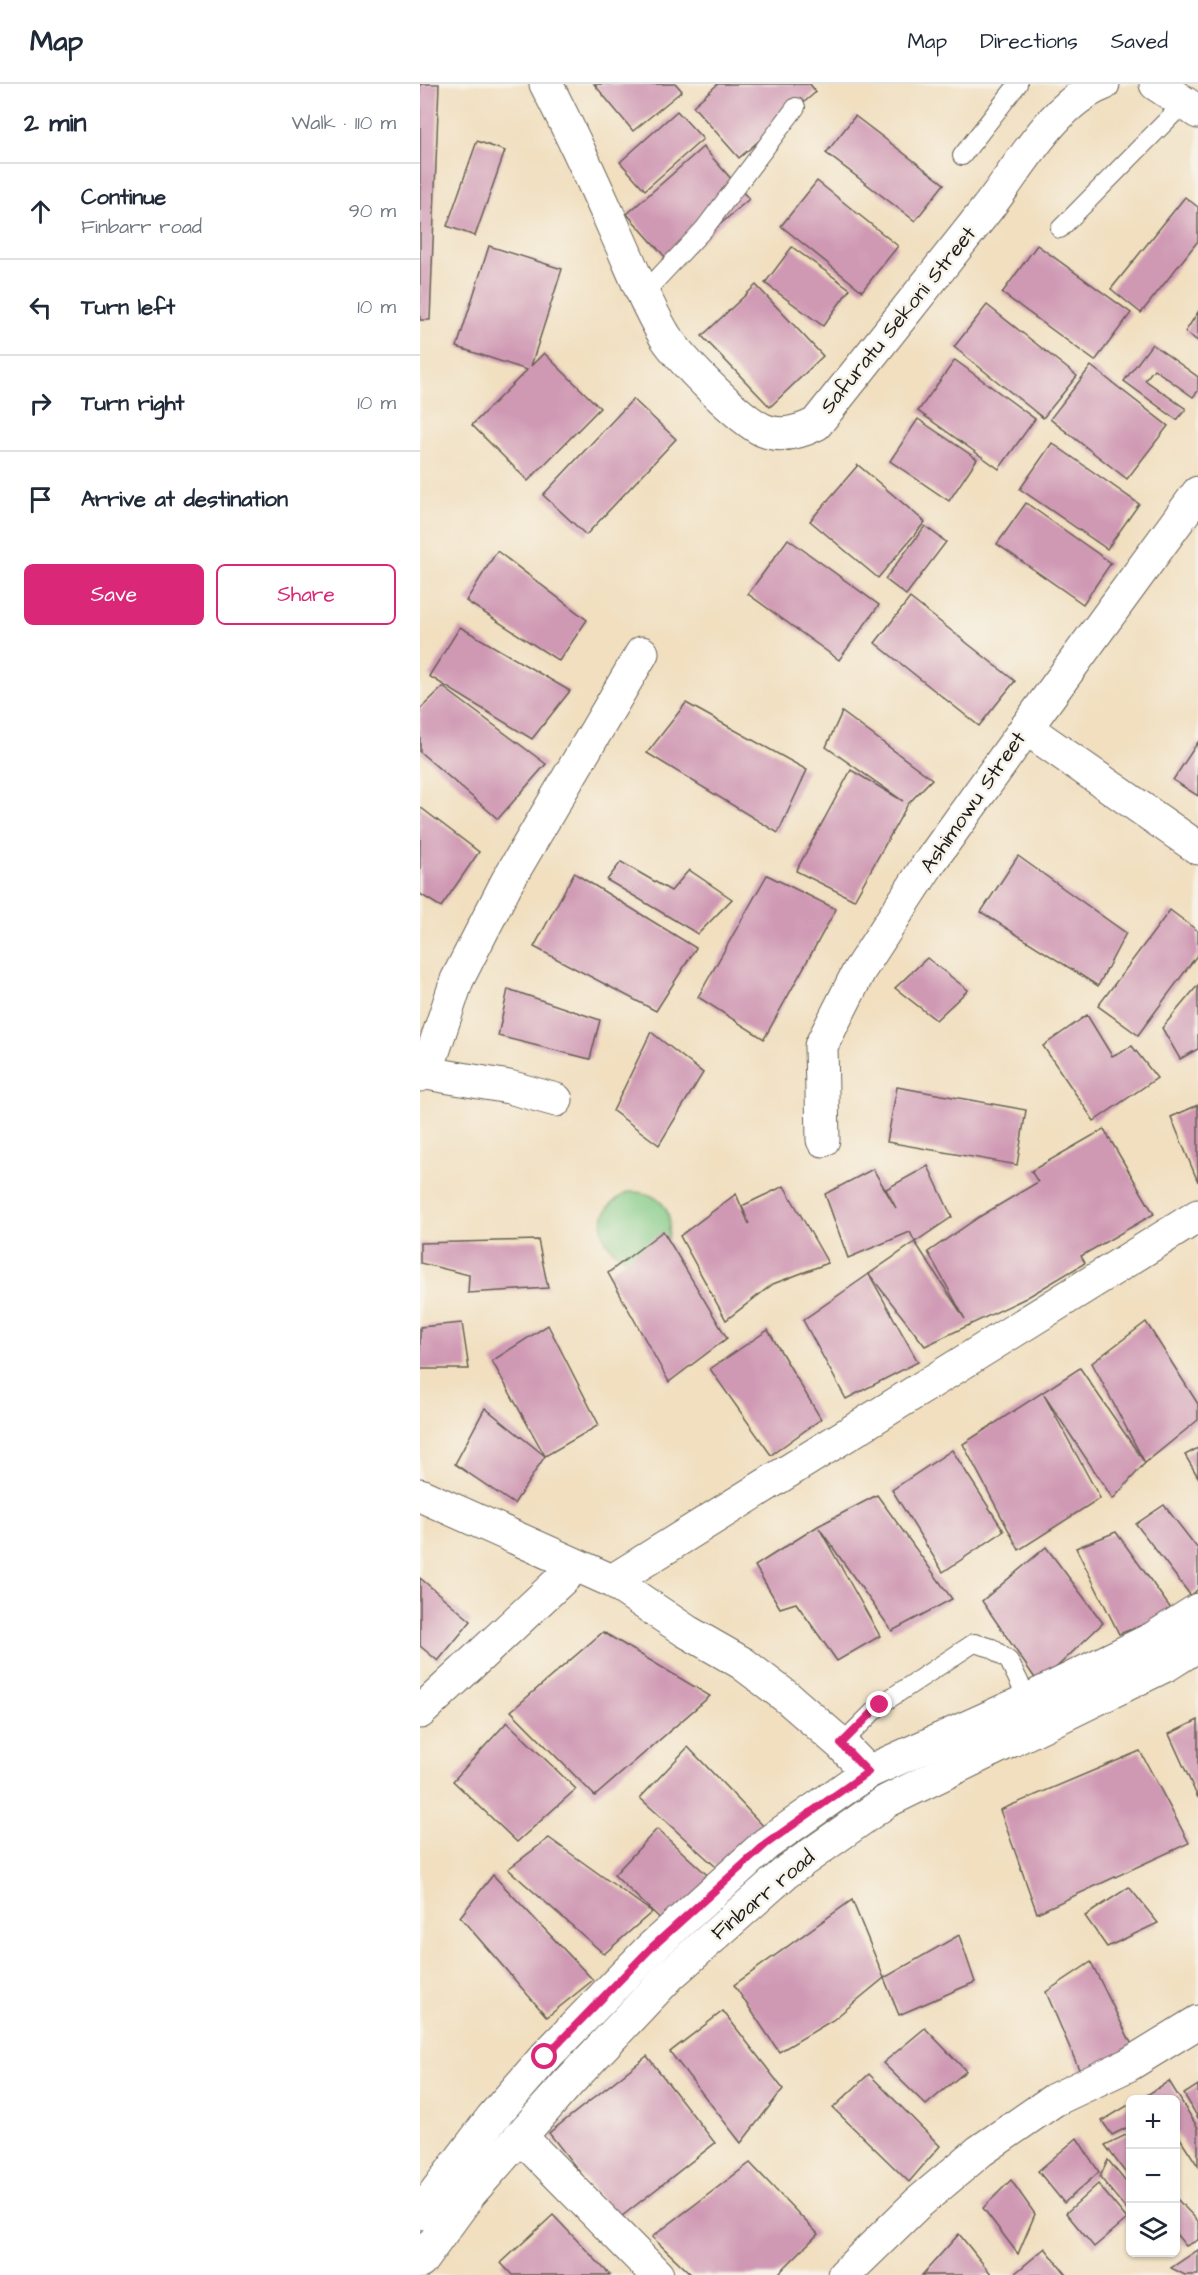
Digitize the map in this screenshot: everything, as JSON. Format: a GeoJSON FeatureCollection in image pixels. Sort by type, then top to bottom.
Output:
{"type":"FeatureCollection","features":[{"type":"Feature","properties":{"kind":"street","name":"Safuratu Sekoni Street"},"geometry":{"type":"LineString","coordinates":[[546,84],[579,150],[643,294],[666,337],[698,375],[746,418],[765,431],[784,434],[801,432],[816,424],[993,202],[1057,116],[1096,85]]}},
{"type":"Feature","properties":{"kind":"street"},"geometry":{"type":"LineString","coordinates":[[1156,84],[1191,107]]}},
{"type":"Feature","properties":{"kind":"street","name":"Ashimowu Street"},"geometry":{"type":"LineString","coordinates":[[823,1140],[821,1046],[859,971],[927,867],[1198,493]]}},
{"type":"Feature","properties":{"kind":"street"},"geometry":{"type":"LineString","coordinates":[[556,1100],[509,1088],[423,1074],[457,980],[502,891],[642,653]]}},
{"type":"Feature","properties":{"kind":"street"},"geometry":{"type":"LineString","coordinates":[[1026,728],[1198,848]]}},
{"type":"Feature","properties":{"kind":"street"},"geometry":{"type":"LineString","coordinates":[[612,1581],[1198,1216]]}},
{"type":"Feature","properties":{"kind":"street"},"geometry":{"type":"LineString","coordinates":[[420,1495],[612,1581],[686,1631],[742,1664],[788,1698],[841,1744],[868,1772]]}},
{"type":"Feature","properties":{"kind":"street"},"geometry":{"type":"LineString","coordinates":[[420,1712],[576,1566]]}},
{"type":"Feature","properties":{"kind":"street","name":"Finbarr road"},"geometry":{"type":"LineString","coordinates":[[420,2213],[492,2118],[545,2057],[650,1949],[766,1844],[868,1772],[1028,1700],[1154,1638],[1198,1610]]}},
{"type":"Feature","properties":{"kind":"street","name":"Finbarr road"},"geometry":{"type":"LineString","coordinates":[[420,2262],[471,2192],[670,1975],[785,1873],[886,1801],[1168,1664],[1198,1645]]}},
{"type":"Feature","properties":{"kind":"street"},"geometry":{"type":"LineString","coordinates":[[844,2275],[917,2204],[980,2151],[1054,2100],[1128,2066],[1198,2022]]}},
{"type":"Feature","properties":{"kind":"street"},"geometry":{"type":"LineString","coordinates":[[520,2136],[657,2275]]}},
{"type":"Feature","properties":{"kind":"lane"},"geometry":{"type":"LineString","coordinates":[[962,156],[1018,84]]}},
{"type":"Feature","properties":{"kind":"lane"},"geometry":{"type":"LineString","coordinates":[[643,294],[704,229],[796,107]]}},
{"type":"Feature","properties":{"kind":"lane"},"geometry":{"type":"LineString","coordinates":[[1060,229],[1191,107]]}},
{"type":"Feature","properties":{"kind":"lane"},"geometry":{"type":"LineString","coordinates":[[841,1744],[880,1705],[974,1643],[992,1648],[1009,1661],[1028,1700]]}},
{"type":"Feature","properties":{"kind":"green space"},"geometry":{"type":"Polygon","coordinates":[[[629,1192],[650,1195],[664,1206],[668,1213],[669,1232],[666,1243],[627,1259],[608,1244],[603,1235],[602,1226],[609,1207],[629,1192]]]}},
{"type":"Feature","properties":{"kind":"building"},"geometry":{"type":"Polygon","coordinates":[[[420,84],[439,84],[430,320],[420,320],[420,84]]]}},
{"type":"Feature","properties":{"kind":"building"},"geometry":{"type":"Polygon","coordinates":[[[594,84],[676,84],[682,91],[633,131],[594,84]]]}},
{"type":"Feature","properties":{"kind":"building"},"geometry":{"type":"Polygon","coordinates":[[[718,84],[810,84],[816,92],[739,158],[693,106],[718,84]]]}},
{"type":"Feature","properties":{"kind":"building"},"geometry":{"type":"Polygon","coordinates":[[[677,111],[703,139],[645,190],[620,162],[677,111]]]}},
{"type":"Feature","properties":{"kind":"building"},"geometry":{"type":"Polygon","coordinates":[[[855,116],[944,184],[915,221],[826,153],[855,116]]]}},
{"type":"Feature","properties":{"kind":"building"},"geometry":{"type":"Polygon","coordinates":[[[477,141],[505,151],[475,236],[447,226],[477,141]]]}},
{"type":"Feature","properties":{"kind":"building"},"geometry":{"type":"Polygon","coordinates":[[[703,147],[749,199],[673,266],[627,214],[703,147]]]}},
{"type":"Feature","properties":{"kind":"building"},"geometry":{"type":"Polygon","coordinates":[[[817,181],[898,246],[862,291],[781,226],[817,181]]]}},
{"type":"Feature","properties":{"kind":"building"},"geometry":{"type":"Polygon","coordinates":[[[1185,197],[1198,207],[1198,241],[1141,313],[1111,289],[1185,197]]]}},
{"type":"Feature","properties":{"kind":"building"},"geometry":{"type":"Polygon","coordinates":[[[1037,245],[1131,313],[1095,361],[1002,293],[1037,245]]]}},
{"type":"Feature","properties":{"kind":"building"},"geometry":{"type":"Polygon","coordinates":[[[489,246],[562,269],[531,366],[544,353],[600,408],[528,481],[472,425],[527,370],[457,347],[489,246]]]}},
{"type":"Feature","properties":{"kind":"building"},"geometry":{"type":"Polygon","coordinates":[[[792,247],[850,289],[823,326],[765,283],[792,247]]]}},
{"type":"Feature","properties":{"kind":"building"},"geometry":{"type":"Polygon","coordinates":[[[756,285],[823,356],[770,407],[702,336],[756,285]]]}},
{"type":"Feature","properties":{"kind":"building"},"geometry":{"type":"Polygon","coordinates":[[[987,305],[1077,376],[1043,418],[954,347],[987,305]]]}},
{"type":"Feature","properties":{"kind":"building"},"geometry":{"type":"Polygon","coordinates":[[[1198,312],[1198,341],[1185,332],[1198,312]]]}},
{"type":"Feature","properties":{"kind":"building"},"geometry":{"type":"Polygon","coordinates":[[[1152,344],[1198,377],[1198,391],[1193,397],[1154,369],[1145,380],[1186,409],[1177,420],[1124,381],[1152,344]]]}},
{"type":"Feature","properties":{"kind":"building"},"geometry":{"type":"Polygon","coordinates":[[[955,360],[1035,419],[999,469],[918,411],[955,360]]]}},
{"type":"Feature","properties":{"kind":"building"},"geometry":{"type":"Polygon","coordinates":[[[1091,366],[1168,426],[1127,479],[1050,419],[1091,366]]]}},
{"type":"Feature","properties":{"kind":"building"},"geometry":{"type":"Polygon","coordinates":[[[633,399],[676,439],[586,535],[543,495],[633,399]]]}},
{"type":"Feature","properties":{"kind":"building"},"geometry":{"type":"Polygon","coordinates":[[[918,419],[977,459],[949,501],[890,461],[918,419]]]}},
{"type":"Feature","properties":{"kind":"building"},"geometry":{"type":"Polygon","coordinates":[[[1052,443],[1139,504],[1107,549],[1020,489],[1052,443]]]}},
{"type":"Feature","properties":{"kind":"building"},"geometry":{"type":"Polygon","coordinates":[[[858,465],[925,522],[878,578],[810,521],[858,465]]]}},
{"type":"Feature","properties":{"kind":"building"},"geometry":{"type":"Polygon","coordinates":[[[1026,503],[1111,563],[1083,604],[997,544],[1026,503]]]}},
{"type":"Feature","properties":{"kind":"building"},"geometry":{"type":"Polygon","coordinates":[[[925,526],[946,542],[906,595],[885,579],[925,526]]]}},
{"type":"Feature","properties":{"kind":"building"},"geometry":{"type":"Polygon","coordinates":[[[788,539],[879,605],[839,660],[748,594],[788,539]]]}},
{"type":"Feature","properties":{"kind":"building"},"geometry":{"type":"Polygon","coordinates":[[[497,551],[587,620],[559,661],[466,601],[497,551]]]}},
{"type":"Feature","properties":{"kind":"building"},"geometry":{"type":"Polygon","coordinates":[[[910,598],[1015,681],[979,726],[875,643],[910,598]]]}},
{"type":"Feature","properties":{"kind":"building"},"geometry":{"type":"Polygon","coordinates":[[[460,627],[570,691],[532,739],[429,676],[460,627]]]}},
{"type":"Feature","properties":{"kind":"building"},"geometry":{"type":"Polygon","coordinates":[[[443,687],[546,764],[498,819],[420,752],[420,709],[443,687]]]}},
{"type":"Feature","properties":{"kind":"building"},"geometry":{"type":"Polygon","coordinates":[[[686,703],[807,770],[778,833],[647,753],[686,703]]]}},
{"type":"Feature","properties":{"kind":"building"},"geometry":{"type":"Polygon","coordinates":[[[842,712],[932,779],[908,804],[854,900],[796,871],[851,770],[903,801],[826,747],[842,712]]]}},
{"type":"Feature","properties":{"kind":"building"},"geometry":{"type":"Polygon","coordinates":[[[1198,742],[1198,796],[1173,780],[1198,742]]]}},
{"type":"Feature","properties":{"kind":"building"},"geometry":{"type":"Polygon","coordinates":[[[420,807],[479,852],[441,907],[420,894],[420,807]]]}},
{"type":"Feature","properties":{"kind":"building"},"geometry":{"type":"Polygon","coordinates":[[[1018,856],[1126,933],[1098,986],[981,912],[1018,856]]]}},
{"type":"Feature","properties":{"kind":"building"},"geometry":{"type":"Polygon","coordinates":[[[621,862],[671,891],[689,870],[732,899],[698,934],[607,880],[621,862]]]}},
{"type":"Feature","properties":{"kind":"building"},"geometry":{"type":"Polygon","coordinates":[[[574,873],[696,948],[656,1011],[534,947],[574,873]]]}},
{"type":"Feature","properties":{"kind":"building"},"geometry":{"type":"Polygon","coordinates":[[[767,875],[836,909],[764,1039],[698,997],[767,875]]]}},
{"type":"Feature","properties":{"kind":"building"},"geometry":{"type":"Polygon","coordinates":[[[1170,910],[1198,931],[1198,954],[1138,1035],[1098,1006],[1170,910]]]}},
{"type":"Feature","properties":{"kind":"building"},"geometry":{"type":"Polygon","coordinates":[[[927,958],[968,990],[936,1020],[895,988],[927,958]]]}},
{"type":"Feature","properties":{"kind":"building"},"geometry":{"type":"Polygon","coordinates":[[[1198,985],[1198,1049],[1180,1059],[1162,1028],[1198,985]]]}},
{"type":"Feature","properties":{"kind":"building"},"geometry":{"type":"Polygon","coordinates":[[[508,989],[600,1020],[590,1059],[498,1036],[508,989]]]}},
{"type":"Feature","properties":{"kind":"building"},"geometry":{"type":"Polygon","coordinates":[[[1087,1015],[1112,1056],[1132,1046],[1157,1078],[1094,1121],[1043,1046],[1087,1015]]]}},
{"type":"Feature","properties":{"kind":"building"},"geometry":{"type":"Polygon","coordinates":[[[651,1032],[703,1073],[659,1145],[613,1111],[651,1032]]]}},
{"type":"Feature","properties":{"kind":"building"},"geometry":{"type":"Polygon","coordinates":[[[897,1087],[1026,1110],[1017,1165],[887,1142],[897,1087]]]}},
{"type":"Feature","properties":{"kind":"building"},"geometry":{"type":"Polygon","coordinates":[[[1198,1105],[1198,1182],[1171,1117],[1198,1105]]]}},
{"type":"Feature","properties":{"kind":"building"},"geometry":{"type":"Polygon","coordinates":[[[1104,1129],[1154,1214],[1081,1256],[1085,1263],[1026,1298],[925,1346],[869,1274],[915,1242],[965,1319],[928,1252],[979,1217],[1038,1182],[1031,1171],[1104,1129]]]}},
{"type":"Feature","properties":{"kind":"building"},"geometry":{"type":"Polygon","coordinates":[[[928,1166],[952,1217],[915,1242],[910,1232],[848,1258],[825,1194],[873,1169],[896,1208],[886,1189],[928,1166]]]}},
{"type":"Feature","properties":{"kind":"building"},"geometry":{"type":"Polygon","coordinates":[[[784,1186],[828,1263],[773,1284],[726,1320],[680,1236],[736,1194],[749,1224],[742,1206],[784,1186]]]}},
{"type":"Feature","properties":{"kind":"building"},"geometry":{"type":"Polygon","coordinates":[[[663,1231],[727,1338],[669,1382],[608,1273],[663,1231]]]}},
{"type":"Feature","properties":{"kind":"building"},"geometry":{"type":"Polygon","coordinates":[[[538,1240],[548,1288],[468,1293],[469,1275],[420,1263],[420,1243],[538,1240]]]}},
{"type":"Feature","properties":{"kind":"building"},"geometry":{"type":"Polygon","coordinates":[[[869,1274],[918,1362],[846,1399],[803,1320],[869,1274]]]}},
{"type":"Feature","properties":{"kind":"building"},"geometry":{"type":"Polygon","coordinates":[[[1146,1322],[1198,1404],[1198,1420],[1145,1463],[1092,1363],[1146,1322]]]}},
{"type":"Feature","properties":{"kind":"building"},"geometry":{"type":"Polygon","coordinates":[[[462,1323],[469,1369],[420,1369],[420,1327],[462,1323]]]}},
{"type":"Feature","properties":{"kind":"building"},"geometry":{"type":"Polygon","coordinates":[[[548,1325],[599,1425],[545,1456],[492,1361],[548,1325]]]}},
{"type":"Feature","properties":{"kind":"building"},"geometry":{"type":"Polygon","coordinates":[[[768,1330],[821,1419],[771,1455],[710,1369],[768,1330]]]}},
{"type":"Feature","properties":{"kind":"building"},"geometry":{"type":"Polygon","coordinates":[[[1080,1368],[1145,1463],[1113,1499],[1044,1395],[1100,1498],[1019,1550],[963,1444],[1080,1368]]]}},
{"type":"Feature","properties":{"kind":"building"},"geometry":{"type":"Polygon","coordinates":[[[485,1408],[545,1456],[514,1504],[455,1464],[485,1408]]]}},
{"type":"Feature","properties":{"kind":"building"},"geometry":{"type":"Polygon","coordinates":[[[1198,1448],[1198,1477],[1185,1455],[1198,1448]]]}},
{"type":"Feature","properties":{"kind":"building"},"geometry":{"type":"Polygon","coordinates":[[[952,1450],[1004,1531],[943,1572],[892,1490],[952,1450]]]}},
{"type":"Feature","properties":{"kind":"building"},"geometry":{"type":"Polygon","coordinates":[[[877,1495],[952,1599],[892,1631],[819,1528],[880,1636],[837,1661],[796,1603],[780,1608],[755,1566],[818,1526],[877,1495]]]}},
{"type":"Feature","properties":{"kind":"building"},"geometry":{"type":"Polygon","coordinates":[[[1164,1505],[1198,1549],[1198,1589],[1191,1596],[1136,1524],[1164,1505]]]}},
{"type":"Feature","properties":{"kind":"building"},"geometry":{"type":"Polygon","coordinates":[[[1116,1532],[1174,1613],[1119,1634],[1076,1548],[1116,1532]]]}},
{"type":"Feature","properties":{"kind":"building"},"geometry":{"type":"Polygon","coordinates":[[[1046,1547],[1103,1623],[1039,1684],[982,1601],[1046,1547]]]}},
{"type":"Feature","properties":{"kind":"building"},"geometry":{"type":"Polygon","coordinates":[[[420,1578],[471,1621],[438,1661],[420,1646],[420,1578]]]}},
{"type":"Feature","properties":{"kind":"building"},"geometry":{"type":"Polygon","coordinates":[[[603,1632],[710,1696],[595,1796],[511,1711],[603,1632]]]}},
{"type":"Feature","properties":{"kind":"building"},"geometry":{"type":"Polygon","coordinates":[[[1198,1720],[1198,1798],[1169,1734],[1198,1720]]]}},
{"type":"Feature","properties":{"kind":"building"},"geometry":{"type":"Polygon","coordinates":[[[507,1722],[576,1789],[517,1842],[453,1781],[507,1722]]]}},
{"type":"Feature","properties":{"kind":"building"},"geometry":{"type":"Polygon","coordinates":[[[688,1747],[769,1832],[726,1876],[640,1798],[688,1747]]]}},
{"type":"Feature","properties":{"kind":"building"},"geometry":{"type":"Polygon","coordinates":[[[1140,1751],[1189,1843],[1037,1913],[1000,1810],[1140,1751]]]}},
{"type":"Feature","properties":{"kind":"building"},"geometry":{"type":"Polygon","coordinates":[[[657,1829],[716,1883],[667,1925],[614,1875],[657,1829]]]}},
{"type":"Feature","properties":{"kind":"building"},"geometry":{"type":"Polygon","coordinates":[[[549,1838],[652,1912],[604,1954],[508,1869],[549,1838]]]}},
{"type":"Feature","properties":{"kind":"building"},"geometry":{"type":"Polygon","coordinates":[[[493,1875],[593,1980],[547,2017],[460,1917],[493,1875]]]}},
{"type":"Feature","properties":{"kind":"building"},"geometry":{"type":"Polygon","coordinates":[[[1129,1887],[1158,1923],[1107,1947],[1085,1916],[1129,1887]]]}},
{"type":"Feature","properties":{"kind":"building"},"geometry":{"type":"Polygon","coordinates":[[[852,1900],[884,1978],[833,2020],[779,2052],[734,1985],[852,1900]]]}},
{"type":"Feature","properties":{"kind":"building"},"geometry":{"type":"Polygon","coordinates":[[[959,1935],[975,1982],[899,2015],[884,1978],[959,1935]]]}},
{"type":"Feature","properties":{"kind":"building"},"geometry":{"type":"Polygon","coordinates":[[[1091,1962],[1133,2047],[1081,2074],[1046,1992],[1091,1962]]]}},
{"type":"Feature","properties":{"kind":"building"},"geometry":{"type":"Polygon","coordinates":[[[723,2011],[783,2089],[741,2143],[670,2052],[723,2011]]]}},
{"type":"Feature","properties":{"kind":"building"},"geometry":{"type":"Polygon","coordinates":[[[925,2028],[966,2071],[926,2105],[883,2063],[925,2028]]]}},
{"type":"Feature","properties":{"kind":"building"},"geometry":{"type":"Polygon","coordinates":[[[647,2056],[715,2143],[617,2220],[549,2133],[647,2056]]]}},
{"type":"Feature","properties":{"kind":"building"},"geometry":{"type":"Polygon","coordinates":[[[869,2074],[940,2146],[909,2182],[833,2108],[869,2074]]]}},
{"type":"Feature","properties":{"kind":"building"},"geometry":{"type":"Polygon","coordinates":[[[1169,2081],[1178,2095],[1147,2095],[1169,2081]]]}},
{"type":"Feature","properties":{"kind":"building"},"geometry":{"type":"Polygon","coordinates":[[[1198,2085],[1198,2118],[1184,2094],[1198,2085]]]}},
{"type":"Feature","properties":{"kind":"building"},"geometry":{"type":"Polygon","coordinates":[[[1180,2099],[1198,2128],[1198,2166],[1180,2138],[1180,2099]]]}},
{"type":"Feature","properties":{"kind":"building"},"geometry":{"type":"Polygon","coordinates":[[[1126,2106],[1126,2128],[1112,2135],[1102,2121],[1126,2106]]]}},
{"type":"Feature","properties":{"kind":"building"},"geometry":{"type":"Polygon","coordinates":[[[1126,2135],[1126,2174],[1105,2145],[1126,2135]]]}},
{"type":"Feature","properties":{"kind":"building"},"geometry":{"type":"Polygon","coordinates":[[[1077,2138],[1099,2172],[1064,2203],[1038,2171],[1077,2138]]]}},
{"type":"Feature","properties":{"kind":"building"},"geometry":{"type":"Polygon","coordinates":[[[1108,2160],[1126,2182],[1126,2209],[1100,2177],[1108,2160]]]}},
{"type":"Feature","properties":{"kind":"building"},"geometry":{"type":"Polygon","coordinates":[[[750,2163],[818,2234],[777,2275],[692,2275],[652,2237],[750,2163]]]}},
{"type":"Feature","properties":{"kind":"building"},"geometry":{"type":"Polygon","coordinates":[[[1011,2180],[1035,2214],[1018,2254],[983,2208],[1011,2180]]]}},
{"type":"Feature","properties":{"kind":"building"},"geometry":{"type":"Polygon","coordinates":[[[1098,2184],[1126,2220],[1094,2247],[1066,2213],[1098,2184]]]}},
{"type":"Feature","properties":{"kind":"building"},"geometry":{"type":"Polygon","coordinates":[[[1180,2202],[1198,2221],[1198,2240],[1186,2246],[1180,2239],[1180,2202]]]}},
{"type":"Feature","properties":{"kind":"building"},"geometry":{"type":"Polygon","coordinates":[[[553,2215],[610,2275],[512,2275],[501,2263],[553,2215]]]}},
{"type":"Feature","properties":{"kind":"building"},"geometry":{"type":"Polygon","coordinates":[[[959,2234],[992,2275],[922,2275],[959,2234]]]}},
{"type":"Feature","properties":{"kind":"building"},"geometry":{"type":"Polygon","coordinates":[[[1045,2248],[1067,2275],[1013,2275],[1045,2248]]]}},
{"type":"Feature","properties":{"kind":"building"},"geometry":{"type":"Polygon","coordinates":[[[1198,2250],[1198,2275],[1185,2275],[1171,2268],[1198,2250]]]}},
{"type":"Feature","properties":{"kind":"route"},"geometry":{"type":"LineString","coordinates":[[545,2057],[650,1949],[766,1844],[868,1772],[841,1744],[880,1705]]}}]}
